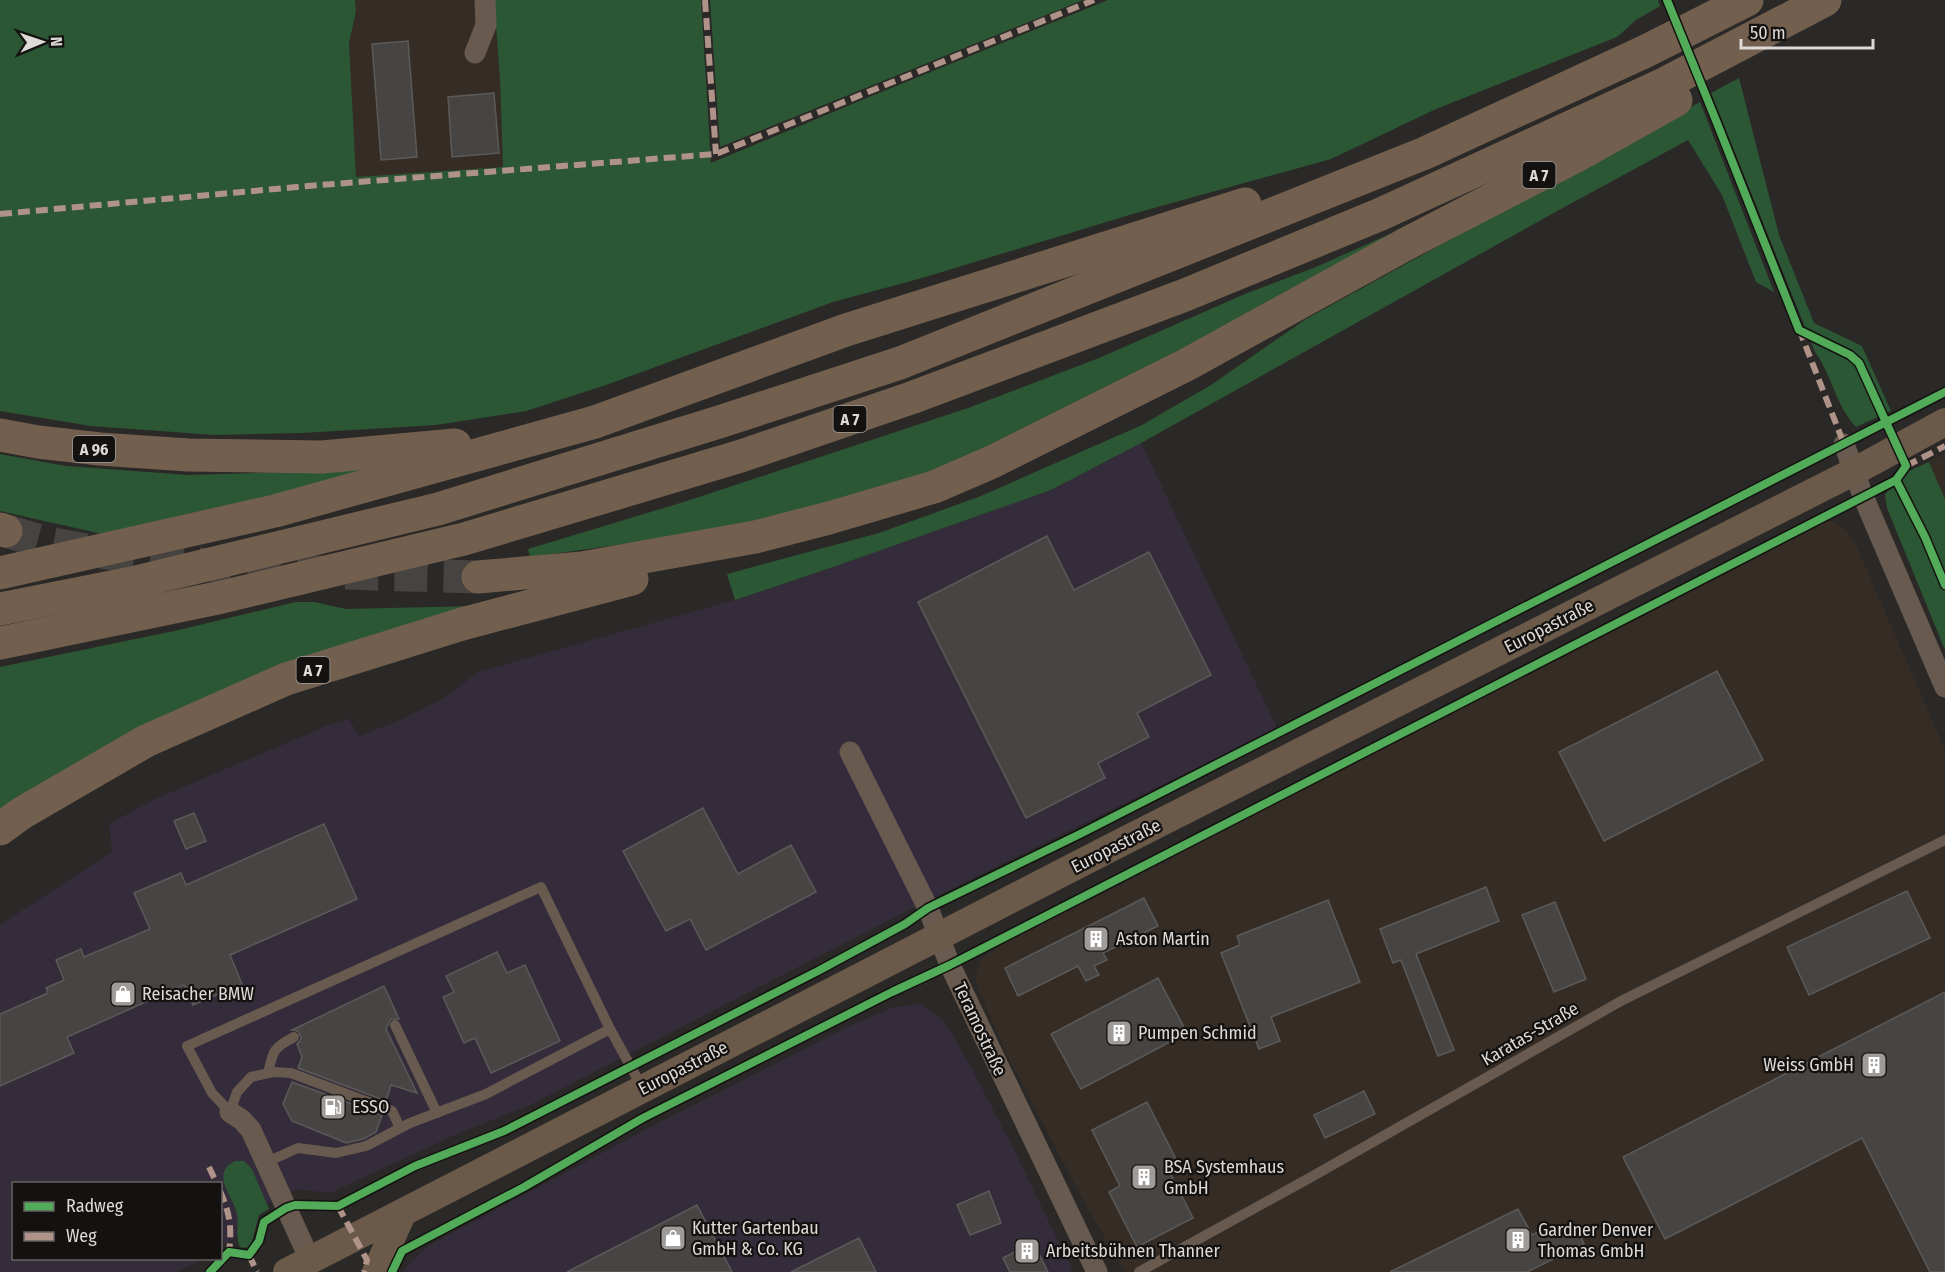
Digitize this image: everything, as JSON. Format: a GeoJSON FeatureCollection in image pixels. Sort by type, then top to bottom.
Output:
{"type":"FeatureCollection","features":[{"type":"Feature","properties":{"kind":"highway","name":"A 7"},"geometry":{"type":"LineString","coordinates":[[0,609],[132,583],[438,509],[900,363],[1425,153],[1646,51],[1747,0]]}},
{"type":"Feature","properties":{"kind":"highway","name":"A 7"},"geometry":{"type":"LineString","coordinates":[[1728,62],[1825,0]]}},
{"type":"Feature","properties":{"kind":"highway","name":"A 7"},"geometry":{"type":"LineString","coordinates":[[0,643],[222,597],[464,539],[763,448],[911,398],[1185,295],[1668,94],[1797,28],[1832,0]]}},
{"type":"Feature","properties":{"kind":"highway","name":"A 7"},"geometry":{"type":"LineString","coordinates":[[478,577],[582,568],[755,537],[934,487],[992,462],[1186,365],[1406,244],[1576,156],[1668,94]]}},
{"type":"Feature","properties":{"kind":"highway"},"geometry":{"type":"LineString","coordinates":[[0,573],[275,511],[606,418],[896,313],[1302,187],[1425,153]]}},
{"type":"Feature","properties":{"kind":"highway","name":"A 96"},"geometry":{"type":"LineString","coordinates":[[0,435],[100,449],[188,455],[322,457],[537,438]]}},
{"type":"Feature","properties":{"kind":"highway","name":"A 7"},"geometry":{"type":"LineString","coordinates":[[0,829],[22,813],[146,741],[286,679],[462,624],[651,574],[755,537]]}},
{"type":"Feature","properties":{"kind":"main road","name":"Europastraße"},"geometry":{"type":"LineString","coordinates":[[304,1268],[402,1214],[1122,842],[1855,471],[1945,422]]}},
{"type":"Feature","properties":{"kind":"main road"},"geometry":{"type":"LineString","coordinates":[[376,1272],[402,1214]]}},
{"type":"Feature","properties":{"kind":"street"},"geometry":{"type":"LineString","coordinates":[[476,53],[486,25],[484,0]]}},
{"type":"Feature","properties":{"kind":"street"},"geometry":{"type":"LineString","coordinates":[[1844,444],[1863,496],[1945,687]]}},
{"type":"Feature","properties":{"kind":"street","name":"Teramostraße"},"geometry":{"type":"LineString","coordinates":[[850,752],[928,908],[950,965],[1097,1272]]}},
{"type":"Feature","properties":{"kind":"street"},"geometry":{"type":"LineString","coordinates":[[230,1112],[251,1130],[267,1162],[304,1268]]}},
{"type":"Feature","properties":{"kind":"lane","name":"Karatas-Straße"},"geometry":{"type":"LineString","coordinates":[[1139,1272],[1622,1000],[1945,840]]}},
{"type":"Feature","properties":{"kind":"lane"},"geometry":{"type":"LineString","coordinates":[[400,1128],[392,1111],[291,1073],[268,1073],[251,1077],[237,1092],[230,1112],[212,1093],[187,1046],[541,886],[610,1029],[643,1089]]}},
{"type":"Feature","properties":{"kind":"lane"},"geometry":{"type":"LineString","coordinates":[[394,1025],[437,1113]]}},
{"type":"Feature","properties":{"kind":"lane"},"geometry":{"type":"LineString","coordinates":[[267,1162],[298,1148],[336,1153],[366,1146],[400,1128],[486,1094],[610,1029]]}},
{"type":"Feature","properties":{"kind":"lane"},"geometry":{"type":"LineString","coordinates":[[268,1073],[273,1052],[279,1045],[294,1037]]}},
{"type":"Feature","properties":{"kind":"shaded area"},"geometry":{"type":"Polygon","coordinates":[[[355,0],[494,0],[503,167],[356,177],[349,43],[356,11],[355,0]]]}},
{"type":"Feature","properties":{"kind":"shaded area"},"geometry":{"type":"Polygon","coordinates":[[[1141,443],[1277,728],[901,914],[530,1105],[457,1134],[330,1193],[296,1189],[262,1207],[246,1229],[222,1246],[222,1182],[12,1182],[12,1260],[203,1260],[176,1272],[0,1272],[0,925],[112,852],[109,824],[155,799],[329,725],[349,719],[359,736],[394,723],[444,698],[478,672],[735,600],[1051,490],[1141,443]]]}},
{"type":"Feature","properties":{"kind":"shaded area"},"geometry":{"type":"Polygon","coordinates":[[[1945,454],[1945,499],[1929,462],[1945,454]]]}},
{"type":"Feature","properties":{"kind":"shaded area"},"geometry":{"type":"Polygon","coordinates":[[[1826,518],[1846,530],[1854,540],[1945,750],[1945,1272],[1125,1272],[1088,1209],[1005,1051],[977,986],[976,975],[982,958],[1006,942],[1162,864],[1225,824],[1826,518]]]}},
{"type":"Feature","properties":{"kind":"shaded area"},"geometry":{"type":"Polygon","coordinates":[[[921,1004],[944,1021],[972,1069],[1013,1148],[1072,1272],[404,1272],[406,1267],[428,1246],[656,1124],[850,1026],[894,1007],[921,1004]]]}},
{"type":"Feature","properties":{"kind":"green space"},"geometry":{"type":"Polygon","coordinates":[[[0,0],[355,0],[356,11],[349,43],[356,177],[503,167],[494,0],[701,0],[711,163],[1108,0],[1658,0],[1660,6],[1636,20],[1617,37],[1436,109],[1331,159],[1136,213],[922,278],[833,302],[606,385],[526,411],[436,425],[302,433],[215,435],[91,426],[0,411],[0,0]]]}},
{"type":"Feature","properties":{"kind":"green space"},"geometry":{"type":"Polygon","coordinates":[[[710,0],[1083,0],[720,147],[710,0]]]}},
{"type":"Feature","properties":{"kind":"green space"},"geometry":{"type":"Polygon","coordinates":[[[1739,78],[1779,235],[1814,323],[1862,346],[1891,411],[1856,427],[1844,410],[1815,352],[1711,93],[1739,78]]]}},
{"type":"Feature","properties":{"kind":"green space"},"geometry":{"type":"Polygon","coordinates":[[[1700,102],[1774,292],[1756,282],[1722,195],[1688,140],[1141,443],[1051,490],[735,600],[727,574],[879,533],[981,496],[1142,425],[1211,385],[1306,319],[1700,102]]]}},
{"type":"Feature","properties":{"kind":"green space"},"geometry":{"type":"Polygon","coordinates":[[[1412,224],[1122,381],[987,448],[907,480],[794,512],[689,535],[530,557],[528,549],[687,501],[968,408],[1099,358],[1412,224]]]}},
{"type":"Feature","properties":{"kind":"green space"},"geometry":{"type":"Polygon","coordinates":[[[0,454],[66,466],[188,475],[388,469],[111,536],[0,511],[0,454]]]}},
{"type":"Feature","properties":{"kind":"green space"},"geometry":{"type":"Polygon","coordinates":[[[1929,462],[1945,499],[1945,650],[1887,508],[1885,494],[1909,471],[1929,462]]]}},
{"type":"Feature","properties":{"kind":"green space"},"geometry":{"type":"Polygon","coordinates":[[[296,602],[314,602],[346,609],[476,606],[0,816],[0,667],[174,631],[296,602]]]}},
{"type":"Feature","properties":{"kind":"green space"},"geometry":{"type":"Polygon","coordinates":[[[235,1161],[244,1161],[252,1169],[269,1209],[259,1215],[251,1245],[247,1248],[240,1247],[237,1235],[237,1214],[223,1179],[227,1166],[235,1161]]]}},
{"type":"Feature","properties":{"kind":"building"},"geometry":{"type":"Polygon","coordinates":[[[408,41],[417,157],[381,160],[372,44],[408,41]]]}},
{"type":"Feature","properties":{"kind":"building"},"geometry":{"type":"Polygon","coordinates":[[[494,93],[499,153],[452,157],[448,97],[494,93]]]}},
{"type":"Feature","properties":{"kind":"building"},"geometry":{"type":"Polygon","coordinates":[[[1047,536],[1074,590],[1149,552],[1211,675],[1137,713],[1149,737],[1098,763],[1105,778],[1026,818],[918,602],[1047,536]]]}},
{"type":"Feature","properties":{"kind":"building"},"geometry":{"type":"Polygon","coordinates":[[[1717,671],[1763,760],[1604,841],[1559,752],[1717,671]]]}},
{"type":"Feature","properties":{"kind":"building"},"geometry":{"type":"Polygon","coordinates":[[[703,808],[738,874],[791,845],[816,892],[706,950],[690,919],[666,931],[623,851],[703,808]]]}},
{"type":"Feature","properties":{"kind":"building"},"geometry":{"type":"Polygon","coordinates":[[[194,813],[206,841],[186,849],[174,821],[194,813]]]}},
{"type":"Feature","properties":{"kind":"building"},"geometry":{"type":"Polygon","coordinates":[[[324,824],[357,899],[230,955],[242,984],[193,1005],[184,985],[67,1037],[74,1053],[0,1086],[0,1014],[48,993],[46,988],[64,980],[56,960],[81,949],[84,957],[150,929],[134,893],[181,873],[186,885],[324,824]]]}},
{"type":"Feature","properties":{"kind":"building"},"geometry":{"type":"Polygon","coordinates":[[[1486,887],[1499,921],[1416,954],[1454,1050],[1438,1056],[1401,960],[1393,963],[1380,929],[1486,887]]]}},
{"type":"Feature","properties":{"kind":"building"},"geometry":{"type":"Polygon","coordinates":[[[1907,891],[1930,938],[1809,995],[1787,947],[1907,891]]]}},
{"type":"Feature","properties":{"kind":"building","name":"Aston Martin"},"geometry":{"type":"Polygon","coordinates":[[[1144,898],[1158,926],[1103,953],[1107,960],[1094,966],[1099,975],[1086,981],[1078,966],[1018,996],[1005,968],[1144,898]]]}},
{"type":"Feature","properties":{"kind":"building"},"geometry":{"type":"Polygon","coordinates":[[[1328,900],[1360,982],[1271,1017],[1280,1041],[1259,1049],[1221,953],[1240,945],[1237,936],[1328,900]]]}},
{"type":"Feature","properties":{"kind":"building"},"geometry":{"type":"Polygon","coordinates":[[[1555,902],[1586,979],[1554,992],[1522,915],[1555,902]]]}},
{"type":"Feature","properties":{"kind":"building"},"geometry":{"type":"Polygon","coordinates":[[[497,952],[507,973],[525,965],[560,1041],[491,1073],[475,1038],[464,1043],[443,997],[454,992],[446,976],[497,952]]]}},
{"type":"Feature","properties":{"kind":"building","name":"Pumpen Schmid"},"geometry":{"type":"Polygon","coordinates":[[[1158,978],[1187,1033],[1081,1089],[1051,1034],[1158,978]]]}},
{"type":"Feature","properties":{"kind":"building"},"geometry":{"type":"Polygon","coordinates":[[[384,986],[399,1019],[391,1019],[386,1029],[417,1093],[391,1085],[386,1101],[298,1068],[302,1057],[297,1044],[301,1037],[298,1031],[292,1030],[384,986]]]}},
{"type":"Feature","properties":{"kind":"building","name":"Weiss GmbH"},"geometry":{"type":"Polygon","coordinates":[[[1945,992],[1945,1272],[1930,1272],[1862,1138],[1665,1239],[1623,1157],[1945,992]]]}},
{"type":"Feature","properties":{"kind":"building"},"geometry":{"type":"Polygon","coordinates":[[[292,1082],[382,1115],[376,1132],[363,1139],[346,1143],[292,1121],[283,1104],[292,1082]]]}},
{"type":"Feature","properties":{"kind":"building"},"geometry":{"type":"Polygon","coordinates":[[[1364,1091],[1375,1114],[1325,1138],[1314,1115],[1364,1091]]]}},
{"type":"Feature","properties":{"kind":"building","name":"BSA Systemhaus GmbH"},"geometry":{"type":"Polygon","coordinates":[[[1147,1102],[1178,1163],[1168,1169],[1193,1218],[1137,1247],[1109,1192],[1120,1186],[1092,1130],[1147,1102]]]}},
{"type":"Feature","properties":{"kind":"building"},"geometry":{"type":"Polygon","coordinates":[[[989,1191],[1001,1223],[970,1235],[957,1205],[989,1191]]]}},
{"type":"Feature","properties":{"kind":"building","name":"Kutter Gartenbau GmbH & Co. KG"},"geometry":{"type":"Polygon","coordinates":[[[697,1205],[732,1272],[567,1272],[697,1205]]]}},
{"type":"Feature","properties":{"kind":"building","name":"Gardner Denver Thomas GmbH"},"geometry":{"type":"Polygon","coordinates":[[[1518,1209],[1532,1235],[1552,1225],[1557,1237],[1577,1228],[1584,1244],[1527,1272],[1390,1272],[1518,1209]]]}},
{"type":"Feature","properties":{"kind":"building"},"geometry":{"type":"Polygon","coordinates":[[[859,1238],[876,1272],[791,1272],[859,1238]]]}},
{"type":"Feature","properties":{"kind":"building","name":"Arbeitsbühnen Thanner"},"geometry":{"type":"Polygon","coordinates":[[[1033,1242],[1048,1272],[1010,1272],[1003,1258],[1033,1242]]]}},
{"type":"Feature","properties":{"kind":"tunnel"},"geometry":{"type":"LineString","coordinates":[[6,531],[59,545],[163,560],[268,569],[478,577]]}},
{"type":"Feature","properties":{"kind":"marked path"},"geometry":{"type":"LineString","coordinates":[[705,0],[716,154]]}},
{"type":"Feature","properties":{"kind":"marked path"},"geometry":{"type":"LineString","coordinates":[[0,214],[308,186],[716,154],[1094,0]]}},
{"type":"Feature","properties":{"kind":"marked path"},"geometry":{"type":"LineString","coordinates":[[1799,329],[1844,444]]}},
{"type":"Feature","properties":{"kind":"marked path"},"geometry":{"type":"LineString","coordinates":[[1906,466],[1945,446]]}},
{"type":"Feature","properties":{"kind":"marked path"},"geometry":{"type":"LineString","coordinates":[[209,1167],[216,1182]]}},
{"type":"Feature","properties":{"kind":"marked path"},"geometry":{"type":"LineString","coordinates":[[222,1196],[229,1221],[229,1252]]}},
{"type":"Feature","properties":{"kind":"marked path"},"geometry":{"type":"LineString","coordinates":[[338,1206],[367,1260],[364,1272]]}},
{"type":"Feature","properties":{"kind":"marked path"},"geometry":{"type":"LineString","coordinates":[[249,1255],[257,1272]]}},
{"type":"Feature","properties":{"kind":"cycle path"},"geometry":{"type":"LineString","coordinates":[[1667,0],[1799,330],[1850,355],[1859,363],[1906,466],[1896,480],[1925,537],[1945,585]]}},
{"type":"Feature","properties":{"kind":"cycle path"},"geometry":{"type":"LineString","coordinates":[[222,1259],[229,1252],[249,1255],[259,1241],[264,1222],[286,1208],[295,1205],[338,1206],[415,1166],[504,1131],[818,971],[905,924],[928,908],[1080,834],[1945,392]]}},
{"type":"Feature","properties":{"kind":"cycle path"},"geometry":{"type":"LineString","coordinates":[[392,1272],[402,1251],[524,1187],[643,1118],[950,965],[1896,480]]}},
{"type":"Feature","properties":{"kind":"cycle path"},"geometry":{"type":"LineString","coordinates":[[210,1272],[221,1260]]}},
{"type":"Feature","properties":{"kind":"place","name":"Aston Martin"},"geometry":{"type":"Point","coordinates":[1096,939]}},
{"type":"Feature","properties":{"kind":"place","name":"Reisacher BMW"},"geometry":{"type":"Point","coordinates":[123,994]}},
{"type":"Feature","properties":{"kind":"place","name":"Pumpen Schmid"},"geometry":{"type":"Point","coordinates":[1119,1033]}},
{"type":"Feature","properties":{"kind":"place","name":"Weiss GmbH"},"geometry":{"type":"Point","coordinates":[1874,1065]}},
{"type":"Feature","properties":{"kind":"place","name":"ESSO"},"geometry":{"type":"Point","coordinates":[333,1107]}},
{"type":"Feature","properties":{"kind":"place","name":"BSA Systemhaus GmbH"},"geometry":{"type":"Point","coordinates":[1144,1177]}},
{"type":"Feature","properties":{"kind":"place","name":"Kutter Gartenbau GmbH & Co. KG"},"geometry":{"type":"Point","coordinates":[673,1238]}},
{"type":"Feature","properties":{"kind":"place","name":"Gardner Denver Thomas GmbH"},"geometry":{"type":"Point","coordinates":[1518,1240]}},
{"type":"Feature","properties":{"kind":"place","name":"Arbeitsbühnen Thanner"},"geometry":{"type":"Point","coordinates":[1027,1251]}}]}
